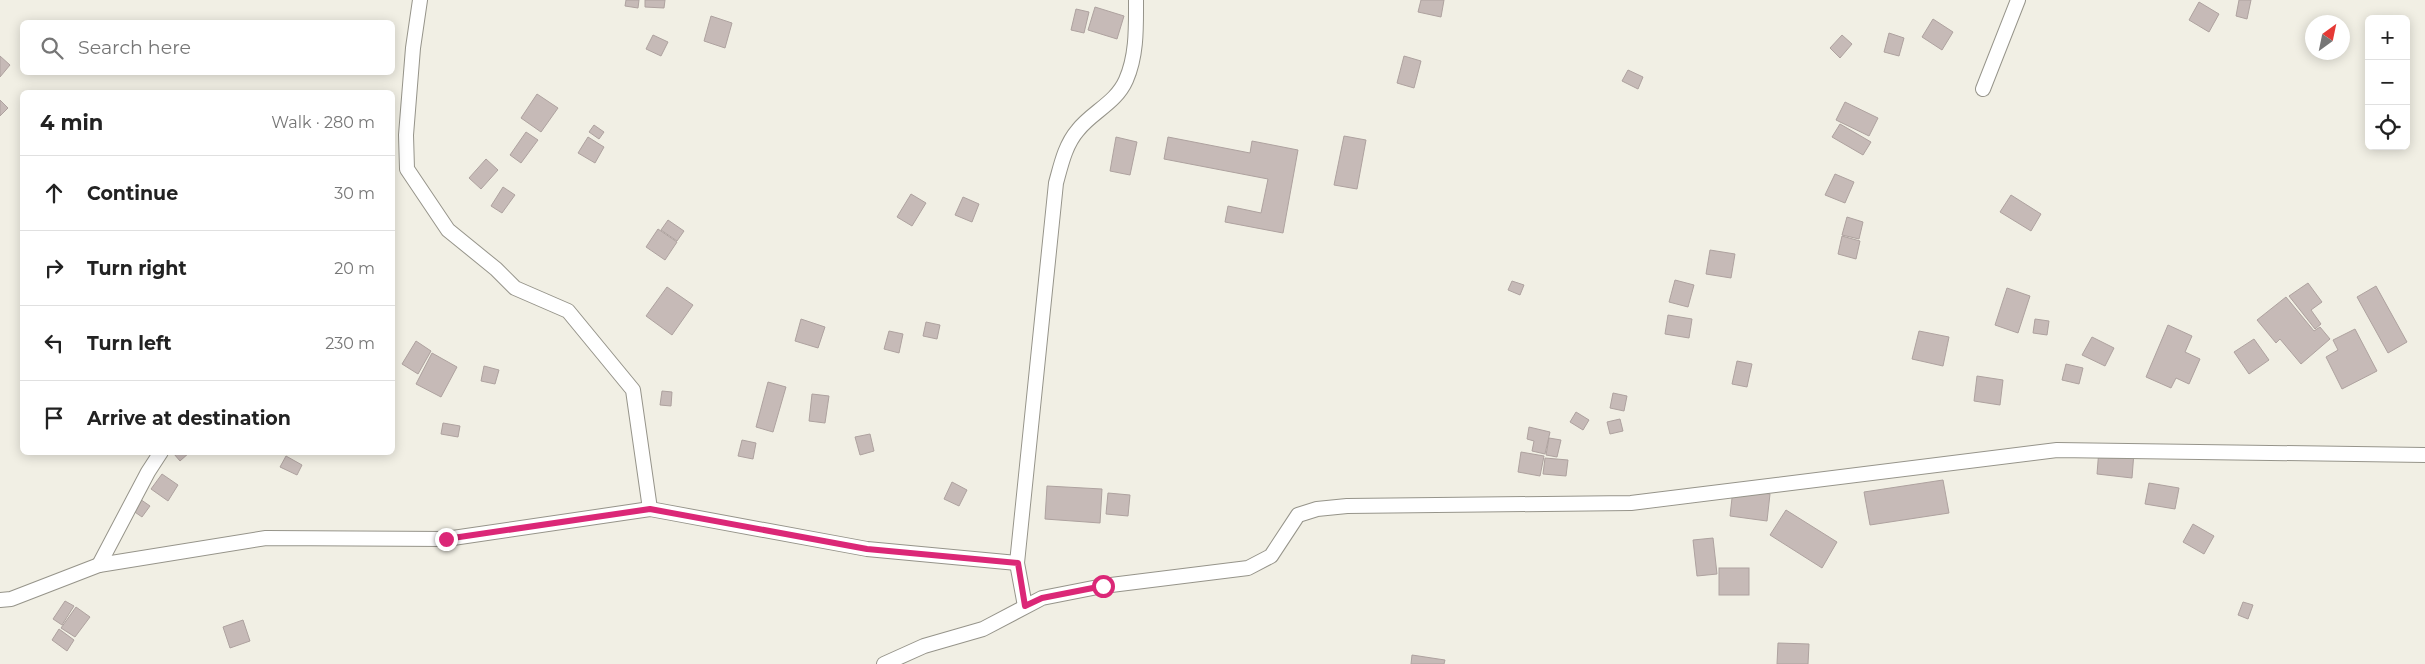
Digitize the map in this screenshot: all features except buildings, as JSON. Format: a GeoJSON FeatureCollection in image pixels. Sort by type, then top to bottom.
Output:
{"type":"FeatureCollection","features":[{"type":"Feature","properties":{"kind":"street"},"geometry":{"type":"LineString","coordinates":[[420,0],[412,58],[406,135],[407,169],[448,230],[516,288],[568,311],[633,390],[650,509]]}},
{"type":"Feature","properties":{"kind":"street"},"geometry":{"type":"LineString","coordinates":[[1025,606],[1018,563],[1056,183],[1067,147],[1078,129],[1115,98],[1126,80],[1136,43],[1136,0]]}},
{"type":"Feature","properties":{"kind":"street"},"geometry":{"type":"LineString","coordinates":[[1983,89],[2018,0]]}},
{"type":"Feature","properties":{"kind":"street"},"geometry":{"type":"LineString","coordinates":[[884,664],[924,646],[983,629],[1042,598],[1103,586],[1248,568],[1271,556],[1298,515],[1317,509],[1347,506],[1631,503],[2057,450],[2425,455]]}},
{"type":"Feature","properties":{"kind":"street"},"geometry":{"type":"LineString","coordinates":[[99,565],[159,455]]}},
{"type":"Feature","properties":{"kind":"street"},"geometry":{"type":"LineString","coordinates":[[0,600],[11,599],[99,565],[266,538],[446,539],[650,509],[867,549],[1018,563]]}},
{"type":"Feature","properties":{"kind":"route"},"geometry":{"type":"LineString","coordinates":[[446,539],[650,509],[867,549],[1018,563],[1025,606],[1042,598],[1103,586]]}}]}
